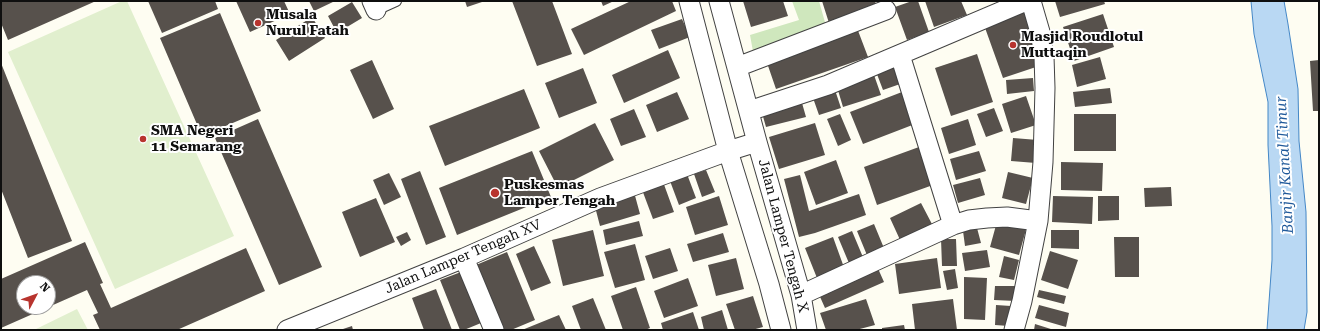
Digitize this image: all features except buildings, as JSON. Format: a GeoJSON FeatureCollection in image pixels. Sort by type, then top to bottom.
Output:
{"type":"FeatureCollection","features":[{"type":"Feature","properties":{"kind":"street","name":"Jalan Lamper Tengah X"},"geometry":{"type":"LineString","coordinates":[[689,1],[801,295],[807,330]]}},
{"type":"Feature","properties":{"kind":"street","name":"Jalan Lamper Tengah X"},"geometry":{"type":"LineString","coordinates":[[719,1],[749,111],[743,146],[766,276],[782,330]]}},
{"type":"Feature","properties":{"kind":"street"},"geometry":{"type":"LineString","coordinates":[[749,111],[828,85],[1026,1]]}},
{"type":"Feature","properties":{"kind":"street"},"geometry":{"type":"LineString","coordinates":[[1014,330],[1022,301],[1038,221],[1043,162],[1045,80],[1044,56],[1040,32],[1031,1]]}},
{"type":"Feature","properties":{"kind":"street"},"geometry":{"type":"LineString","coordinates":[[737,67],[886,10]]}},
{"type":"Feature","properties":{"kind":"street"},"geometry":{"type":"LineString","coordinates":[[900,55],[953,225]]}},
{"type":"Feature","properties":{"kind":"street","name":"Jalan Lamper Tengah XV"},"geometry":{"type":"LineString","coordinates":[[288,330],[464,258],[600,198],[743,146]]}},
{"type":"Feature","properties":{"kind":"street"},"geometry":{"type":"LineString","coordinates":[[801,295],[953,225],[969,220],[1007,217],[1038,221]]}},
{"type":"Feature","properties":{"kind":"street"},"geometry":{"type":"LineString","coordinates":[[464,258],[494,330]]}},
{"type":"Feature","properties":{"kind":"lane"},"geometry":{"type":"LineString","coordinates":[[374,6],[396,1]]}},
{"type":"Feature","properties":{"kind":"green space"},"geometry":{"type":"Polygon","coordinates":[[[122,1],[127,1],[234,236],[115,289],[8,52],[122,1]]]}},
{"type":"Feature","properties":{"kind":"green space"},"geometry":{"type":"Polygon","coordinates":[[[792,1],[819,1],[828,33],[754,57],[750,35],[799,20],[792,1]]]}},
{"type":"Feature","properties":{"kind":"green space"},"geometry":{"type":"Polygon","coordinates":[[[77,309],[88,330],[34,330],[77,309]]]}},
{"type":"Feature","properties":{"kind":"water","name":"Banjir Kanal Timur"},"geometry":{"type":"Polygon","coordinates":[[[1251,1],[1284,1],[1288,24],[1298,89],[1299,141],[1306,212],[1307,312],[1304,330],[1267,330],[1272,260],[1268,102],[1254,34],[1251,1]]]}},
{"type":"Feature","properties":{"kind":"place","name":"Musala Nurul Fatah"},"geometry":{"type":"Point","coordinates":[258,23]}},
{"type":"Feature","properties":{"kind":"place","name":"Masjid Roudlotul Muttaqin"},"geometry":{"type":"Point","coordinates":[1013,45]}},
{"type":"Feature","properties":{"kind":"place","name":"SMA Negeri 11 Semarang"},"geometry":{"type":"Point","coordinates":[143,139]}},
{"type":"Feature","properties":{"kind":"place","name":"Puskesmas Lamper Tengah"},"geometry":{"type":"Point","coordinates":[495,193]}}]}
